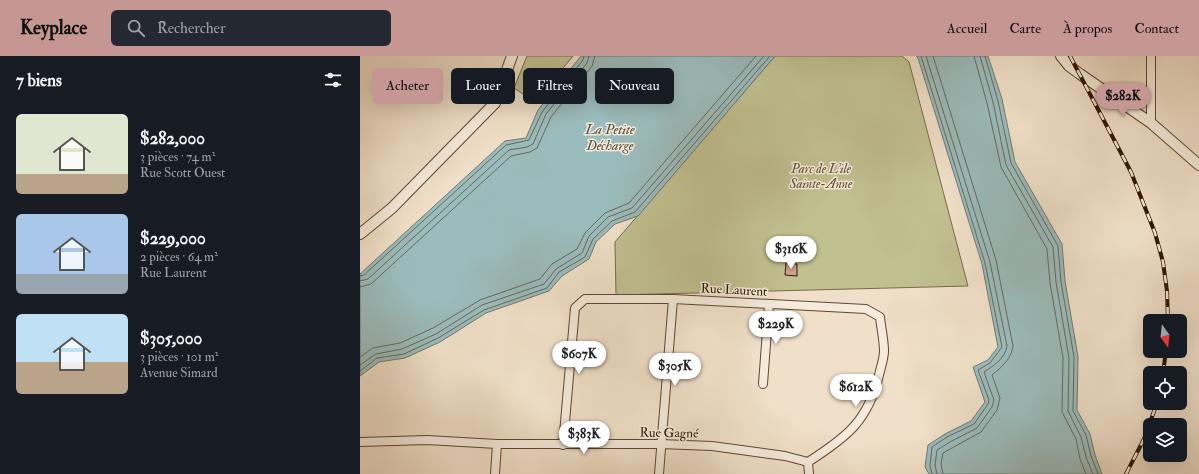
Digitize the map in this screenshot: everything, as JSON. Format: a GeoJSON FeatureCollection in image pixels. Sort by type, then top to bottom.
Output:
{"type":"FeatureCollection","features":[{"type":"Feature","properties":{"kind":"street"},"geometry":{"type":"LineString","coordinates":[[360,234],[392,208],[495,103],[512,56]]}},
{"type":"Feature","properties":{"kind":"street"},"geometry":{"type":"LineString","coordinates":[[1061,56],[1069,66],[1151,123],[1199,165]]}},
{"type":"Feature","properties":{"kind":"street"},"geometry":{"type":"LineString","coordinates":[[1151,123],[1152,56]]}},
{"type":"Feature","properties":{"kind":"street","name":"Rue Laurent"},"geometry":{"type":"LineString","coordinates":[[563,445],[575,308],[585,299],[673,299],[866,309],[880,317],[884,352],[876,390],[866,412],[856,426],[833,446],[808,462]]}},
{"type":"Feature","properties":{"kind":"street"},"geometry":{"type":"LineString","coordinates":[[659,474],[660,444],[673,299]]}},
{"type":"Feature","properties":{"kind":"street"},"geometry":{"type":"LineString","coordinates":[[763,384],[769,304]]}},
{"type":"Feature","properties":{"kind":"street","name":"Rue Gagné"},"geometry":{"type":"LineString","coordinates":[[360,442],[427,440],[497,444],[660,444],[712,446],[785,456],[808,462]]}},
{"type":"Feature","properties":{"kind":"street"},"geometry":{"type":"LineString","coordinates":[[495,474],[497,444]]}},
{"type":"Feature","properties":{"kind":"street"},"geometry":{"type":"LineString","coordinates":[[808,462],[809,474]]}},
{"type":"Feature","properties":{"kind":"green space"},"geometry":{"type":"Polygon","coordinates":[[[527,56],[573,56],[563,68],[523,68],[523,94],[515,89],[527,56]]]}},
{"type":"Feature","properties":{"kind":"green space","name":"Parc de L'ile Sainte-Anne"},"geometry":{"type":"Polygon","coordinates":[[[775,56],[902,56],[909,62],[968,286],[616,295],[615,242],[775,56]]]}},
{"type":"Feature","properties":{"kind":"water","name":"La Petite Décharge"},"geometry":{"type":"Polygon","coordinates":[[[581,56],[775,56],[638,216],[615,224],[596,242],[589,259],[562,276],[549,291],[486,313],[440,342],[405,358],[379,362],[360,376],[360,274],[505,141],[526,138],[538,110],[543,104],[587,104],[587,68],[571,68],[581,56]]]}},
{"type":"Feature","properties":{"kind":"water"},"geometry":{"type":"Polygon","coordinates":[[[916,56],[988,56],[1002,99],[1015,162],[1062,244],[1065,281],[1078,357],[1077,410],[1090,434],[1095,455],[1102,474],[929,474],[925,467],[928,445],[945,434],[971,421],[985,402],[973,367],[988,360],[998,347],[982,264],[918,58],[916,56]]]}},
{"type":"Feature","properties":{"kind":"building"},"geometry":{"type":"Polygon","coordinates":[[[786,263],[797,264],[797,276],[785,275],[786,263]]]}},
{"type":"Feature","properties":{"kind":"railway"},"geometry":{"type":"LineString","coordinates":[[1070,56],[1131,172],[1155,233],[1163,262],[1167,291],[1168,314]]}},
{"type":"Feature","properties":{"kind":"railway"},"geometry":{"type":"LineString","coordinates":[[1164,366],[1165,358]]}},
{"type":"Feature","properties":{"kind":"railway"},"geometry":{"type":"LineString","coordinates":[[1126,474],[1144,439],[1154,410]]}}]}
